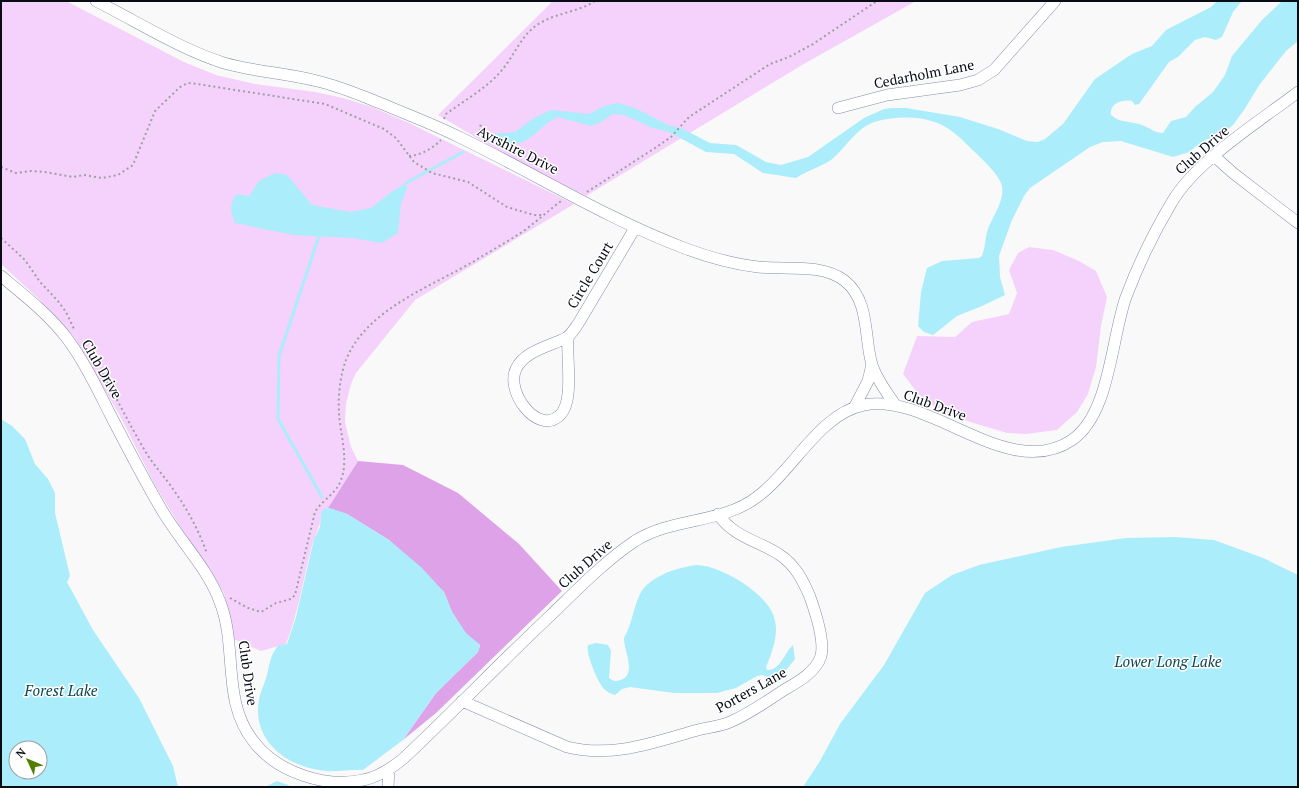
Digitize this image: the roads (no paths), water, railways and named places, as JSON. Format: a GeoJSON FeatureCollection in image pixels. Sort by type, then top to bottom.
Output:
{"type":"FeatureCollection","features":[{"type":"Feature","properties":{"kind":"street","name":"Ayrshire Drive"},"geometry":{"type":"LineString","coordinates":[[96,1],[190,49],[223,62],[246,68],[316,80],[335,86],[443,130],[635,228],[694,252],[730,262],[760,267],[817,270],[840,278],[851,287],[861,305],[872,364],[878,379],[896,406]]}},
{"type":"Feature","properties":{"kind":"street","name":"Cedarholm Lane"},"geometry":{"type":"LineString","coordinates":[[838,108],[887,95],[960,85],[978,80],[994,70],[1055,1]]}},
{"type":"Feature","properties":{"kind":"street","name":"Club Drive"},"geometry":{"type":"LineString","coordinates":[[1,276],[50,319],[74,348],[152,494],[216,593],[226,622],[234,700],[242,722],[254,742],[262,751],[281,765],[304,775],[326,780],[345,782],[363,780],[389,769],[404,758],[560,607],[630,545],[664,527],[738,509],[762,494],[824,428],[840,415],[854,408],[874,404],[896,406],[925,415],[988,442],[1029,451],[1045,450],[1064,444],[1075,437],[1087,424],[1099,402],[1126,298],[1152,240],[1180,189],[1214,156],[1298,92]]}},
{"type":"Feature","properties":{"kind":"street"},"geometry":{"type":"LineString","coordinates":[[1214,156],[1233,173],[1298,223]]}},
{"type":"Feature","properties":{"kind":"street","name":"Circle Court"},"geometry":{"type":"LineString","coordinates":[[568,337],[578,324],[635,228]]}},
{"type":"Feature","properties":{"kind":"street"},"geometry":{"type":"LineString","coordinates":[[568,337],[567,406],[556,419],[547,421],[541,420],[529,411],[517,397],[512,382],[513,376],[518,366],[526,358],[546,346],[568,337]]}},
{"type":"Feature","properties":{"kind":"street","name":"Ayrshire Drive"},"geometry":{"type":"LineString","coordinates":[[854,408],[868,381],[872,364]]}},
{"type":"Feature","properties":{"kind":"street","name":"Porters Lane"},"geometry":{"type":"LineString","coordinates":[[462,701],[567,748],[611,751],[638,747],[695,730],[729,723],[805,676],[818,663],[822,649],[815,612],[802,578],[780,555],[738,534],[728,527],[718,514]]}},
{"type":"Feature","properties":{"kind":"street"},"geometry":{"type":"LineString","coordinates":[[388,787],[389,769]]}},
{"type":"Feature","properties":{"kind":"water"},"geometry":{"type":"Polygon","coordinates":[[[1217,1],[1242,1],[1233,12],[1222,37],[1216,40],[1205,37],[1195,40],[1178,57],[1169,62],[1139,104],[1135,105],[1132,101],[1117,103],[1112,108],[1111,115],[1114,118],[1145,126],[1163,133],[1171,121],[1186,117],[1195,107],[1213,92],[1225,75],[1232,56],[1262,20],[1282,1],[1298,1],[1298,41],[1286,51],[1260,84],[1233,125],[1221,134],[1203,141],[1189,152],[1173,157],[1121,141],[1103,142],[1090,147],[1030,188],[1024,196],[1012,220],[999,256],[1000,277],[1005,295],[957,316],[933,335],[924,332],[918,326],[921,292],[927,268],[942,261],[979,258],[982,256],[987,232],[1000,204],[1002,192],[1002,186],[992,169],[953,132],[935,122],[915,118],[894,118],[874,122],[861,129],[831,160],[796,178],[763,173],[734,154],[706,152],[669,132],[653,128],[624,115],[613,114],[601,122],[591,126],[558,117],[547,123],[533,136],[516,144],[508,145],[487,142],[485,138],[491,134],[515,132],[534,118],[551,110],[589,114],[604,106],[618,103],[635,108],[668,125],[683,129],[710,143],[736,145],[766,162],[781,165],[808,157],[864,118],[884,109],[892,108],[906,108],[960,117],[998,129],[1027,141],[1038,142],[1045,139],[1063,124],[1095,79],[1132,54],[1152,46],[1166,30],[1211,7],[1217,1]]]}},
{"type":"Feature","properties":{"kind":"water"},"geometry":{"type":"Polygon","coordinates":[[[275,173],[287,175],[312,205],[350,212],[371,208],[406,183],[407,189],[401,203],[398,233],[382,243],[353,238],[293,235],[235,223],[231,208],[237,194],[249,196],[259,181],[275,173]]]}},
{"type":"Feature","properties":{"kind":"water","name":"Forest Lake"},"geometry":{"type":"Polygon","coordinates":[[[1,419],[12,426],[25,439],[35,464],[48,479],[55,493],[55,513],[70,576],[67,582],[93,630],[139,698],[173,766],[178,787],[1,787],[1,419]]]}},
{"type":"Feature","properties":{"kind":"water"},"geometry":{"type":"Polygon","coordinates":[[[330,508],[347,514],[389,540],[421,567],[444,592],[452,612],[466,633],[480,645],[478,652],[436,693],[403,740],[363,770],[326,771],[309,768],[294,762],[281,754],[270,744],[262,731],[258,717],[259,701],[271,658],[275,649],[279,645],[287,644],[296,617],[314,539],[320,527],[321,514],[324,509],[330,508]]]}},
{"type":"Feature","properties":{"kind":"water","name":"Lower Long Lake"},"geometry":{"type":"Polygon","coordinates":[[[1175,537],[1214,540],[1263,558],[1298,575],[1298,787],[803,787],[820,761],[840,724],[884,665],[925,593],[952,575],[979,565],[1061,547],[1126,538],[1175,537]]]}},
{"type":"Feature","properties":{"kind":"water"},"geometry":{"type":"Polygon","coordinates":[[[697,565],[714,568],[740,581],[753,590],[770,609],[776,628],[772,652],[766,667],[767,670],[772,670],[775,668],[793,645],[795,659],[776,679],[762,675],[757,676],[736,688],[717,693],[674,693],[630,687],[622,689],[615,695],[606,691],[601,686],[593,667],[588,654],[588,645],[596,643],[608,645],[611,651],[609,678],[614,681],[627,676],[629,664],[624,638],[640,594],[650,582],[657,577],[673,570],[697,565]]]}},
{"type":"Feature","properties":{"kind":"water"},"geometry":{"type":"Polygon","coordinates":[[[277,781],[293,787],[265,787],[277,781]]]}},
{"type":"Feature","properties":{"kind":"waterway"},"geometry":{"type":"LineString","coordinates":[[406,183],[463,152]]}},
{"type":"Feature","properties":{"kind":"waterway"},"geometry":{"type":"LineString","coordinates":[[319,236],[279,356],[278,419],[322,497]]}}]}
